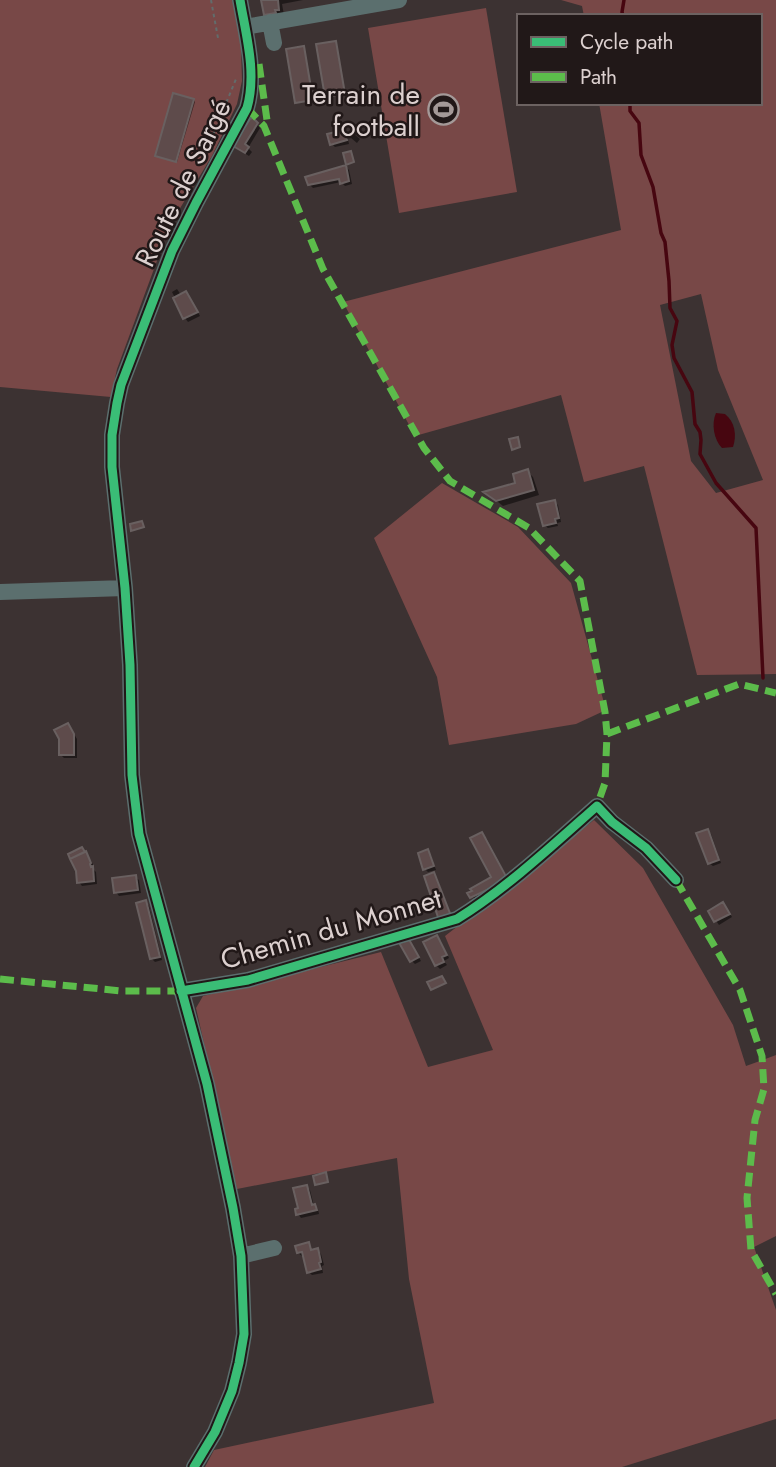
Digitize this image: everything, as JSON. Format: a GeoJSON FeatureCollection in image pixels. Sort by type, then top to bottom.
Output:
{"type":"FeatureCollection","features":[{"type":"Feature","properties":{"kind":"street","name":"Route de Sargé"},"geometry":{"type":"LineString","coordinates":[[194,1467],[215,1432],[232,1391],[239,1363],[244,1334],[241,1256],[207,1084],[139,834],[132,775],[130,665],[112,467],[112,435],[121,385],[172,251],[195,202],[247,108],[251,94],[250,60],[240,0]]}},
{"type":"Feature","properties":{"kind":"street"},"geometry":{"type":"LineString","coordinates":[[245,27],[400,0]]}},
{"type":"Feature","properties":{"kind":"street"},"geometry":{"type":"LineString","coordinates":[[270,22],[274,43]]}},
{"type":"Feature","properties":{"kind":"street"},"geometry":{"type":"LineString","coordinates":[[0,592],[125,588]]}},
{"type":"Feature","properties":{"kind":"street","name":"Chemin du Monnet"},"geometry":{"type":"LineString","coordinates":[[181,991],[248,980],[457,919],[537,859],[597,806],[612,822],[646,848],[676,880]]}},
{"type":"Feature","properties":{"kind":"street"},"geometry":{"type":"LineString","coordinates":[[241,1256],[274,1248]]}},
{"type":"Feature","properties":{"kind":"path"},"geometry":{"type":"LineString","coordinates":[[211,0],[218,38]]}},
{"type":"Feature","properties":{"kind":"shaded area"},"geometry":{"type":"Polygon","coordinates":[[[0,0],[234,0],[241,45],[242,81],[237,104],[212,156],[171,223],[117,369],[111,397],[0,387],[0,0]]]}},
{"type":"Feature","properties":{"kind":"shaded area"},"geometry":{"type":"Polygon","coordinates":[[[561,0],[776,0],[776,674],[697,675],[644,466],[584,482],[561,395],[415,436],[343,302],[621,230],[599,105],[762,105],[762,14],[584,14],[582,6],[561,0]],[[701,294],[660,305],[691,461],[716,493],[763,480],[718,370],[701,294]]]}},
{"type":"Feature","properties":{"kind":"shaded area","name":"Terrain de football"},"geometry":{"type":"Polygon","coordinates":[[[486,8],[517,192],[399,213],[368,28],[486,8]]]}},
{"type":"Feature","properties":{"kind":"shaded area"},"geometry":{"type":"Polygon","coordinates":[[[716,413],[725,414],[733,425],[733,447],[722,448],[717,441],[714,427],[716,413]]]}},
{"type":"Feature","properties":{"kind":"shaded area"},"geometry":{"type":"Polygon","coordinates":[[[442,483],[518,527],[571,583],[606,710],[576,724],[449,745],[437,677],[374,538],[442,483]]]}},
{"type":"Feature","properties":{"kind":"shaded area"},"geometry":{"type":"Polygon","coordinates":[[[594,820],[643,868],[733,1025],[746,1066],[776,1055],[776,1236],[754,1247],[776,1310],[776,1419],[622,1467],[205,1467],[214,1450],[434,1403],[409,1279],[397,1158],[237,1189],[196,1008],[203,996],[381,952],[428,1067],[493,1050],[445,936],[594,820]]]}},
{"type":"Feature","properties":{"kind":"building"},"geometry":{"type":"Polygon","coordinates":[[[261,0],[278,0],[279,10],[264,15],[261,0]]]}},
{"type":"Feature","properties":{"kind":"building"},"geometry":{"type":"Polygon","coordinates":[[[336,41],[345,94],[325,97],[316,44],[336,41]]]}},
{"type":"Feature","properties":{"kind":"building"},"geometry":{"type":"Polygon","coordinates":[[[304,46],[313,100],[295,103],[286,49],[304,46]]]}},
{"type":"Feature","properties":{"kind":"building"},"geometry":{"type":"Polygon","coordinates":[[[173,93],[194,99],[176,162],[155,156],[173,93]]]}},
{"type":"Feature","properties":{"kind":"building"},"geometry":{"type":"Polygon","coordinates":[[[253,118],[258,123],[245,144],[249,147],[245,153],[233,146],[253,118]]]}},
{"type":"Feature","properties":{"kind":"building"},"geometry":{"type":"Polygon","coordinates":[[[344,130],[347,140],[330,145],[327,134],[344,130]]]}},
{"type":"Feature","properties":{"kind":"building"},"geometry":{"type":"Polygon","coordinates":[[[351,151],[354,162],[346,165],[343,153],[351,151]]]}},
{"type":"Feature","properties":{"kind":"building"},"geometry":{"type":"Polygon","coordinates":[[[346,165],[349,181],[340,184],[339,179],[308,185],[305,177],[346,165]]]}},
{"type":"Feature","properties":{"kind":"building"},"geometry":{"type":"Polygon","coordinates":[[[186,291],[198,312],[183,319],[173,298],[186,291]]]}},
{"type":"Feature","properties":{"kind":"building"},"geometry":{"type":"Polygon","coordinates":[[[518,437],[520,447],[512,450],[509,439],[518,437]]]}},
{"type":"Feature","properties":{"kind":"building"},"geometry":{"type":"Polygon","coordinates":[[[528,469],[534,490],[496,501],[483,492],[515,483],[513,474],[528,469]]]}},
{"type":"Feature","properties":{"kind":"building"},"geometry":{"type":"Polygon","coordinates":[[[555,500],[559,518],[555,519],[556,523],[543,526],[537,504],[555,500]]]}},
{"type":"Feature","properties":{"kind":"building"},"geometry":{"type":"Polygon","coordinates":[[[142,521],[144,527],[131,531],[130,524],[142,521]]]}},
{"type":"Feature","properties":{"kind":"building"},"geometry":{"type":"Polygon","coordinates":[[[68,723],[74,734],[74,755],[59,755],[59,739],[54,730],[68,723]]]}},
{"type":"Feature","properties":{"kind":"building"},"geometry":{"type":"Polygon","coordinates":[[[708,829],[719,860],[708,864],[696,833],[708,829]]]}},
{"type":"Feature","properties":{"kind":"building"},"geometry":{"type":"Polygon","coordinates":[[[482,832],[508,880],[470,898],[467,893],[472,891],[470,889],[491,877],[470,838],[482,832]]]}},
{"type":"Feature","properties":{"kind":"building"},"geometry":{"type":"Polygon","coordinates":[[[82,847],[85,852],[70,859],[68,854],[82,847]]]}},
{"type":"Feature","properties":{"kind":"building"},"geometry":{"type":"Polygon","coordinates":[[[428,849],[434,866],[423,870],[418,853],[428,849]]]}},
{"type":"Feature","properties":{"kind":"building"},"geometry":{"type":"Polygon","coordinates":[[[86,851],[91,867],[93,866],[94,881],[77,883],[76,871],[70,859],[86,851]]]}},
{"type":"Feature","properties":{"kind":"building"},"geometry":{"type":"Polygon","coordinates":[[[434,872],[451,916],[439,920],[424,876],[434,872]]]}},
{"type":"Feature","properties":{"kind":"building"},"geometry":{"type":"Polygon","coordinates":[[[136,875],[138,890],[114,893],[112,878],[136,875]]]}},
{"type":"Feature","properties":{"kind":"building"},"geometry":{"type":"Polygon","coordinates":[[[146,900],[160,957],[150,959],[136,903],[146,900]]]}},
{"type":"Feature","properties":{"kind":"building"},"geometry":{"type":"Polygon","coordinates":[[[723,902],[730,914],[714,922],[708,911],[723,902]]]}},
{"type":"Feature","properties":{"kind":"building"},"geometry":{"type":"Polygon","coordinates":[[[437,935],[447,955],[442,957],[444,962],[435,966],[423,942],[437,935]]]}},
{"type":"Feature","properties":{"kind":"building"},"geometry":{"type":"Polygon","coordinates":[[[407,936],[419,957],[410,962],[398,941],[407,936]]]}},
{"type":"Feature","properties":{"kind":"building"},"geometry":{"type":"Polygon","coordinates":[[[442,976],[446,983],[431,990],[427,982],[442,976]]]}},
{"type":"Feature","properties":{"kind":"building"},"geometry":{"type":"Polygon","coordinates":[[[326,1172],[328,1182],[315,1185],[313,1176],[326,1172]]]}},
{"type":"Feature","properties":{"kind":"building"},"geometry":{"type":"Polygon","coordinates":[[[307,1185],[312,1205],[315,1204],[317,1210],[296,1215],[295,1209],[298,1208],[293,1188],[307,1185]]]}},
{"type":"Feature","properties":{"kind":"building"},"geometry":{"type":"Polygon","coordinates":[[[309,1242],[311,1250],[318,1248],[321,1269],[307,1273],[302,1252],[297,1253],[295,1246],[309,1242]]]}},
{"type":"Feature","properties":{"kind":"waterway"},"geometry":{"type":"LineString","coordinates":[[622,14],[624,0]]}},
{"type":"Feature","properties":{"kind":"waterway"},"geometry":{"type":"LineString","coordinates":[[630,105],[630,111],[639,123],[641,155],[653,187],[665,242],[670,308],[677,321],[672,345],[674,358],[692,392],[695,424],[700,432],[700,454],[716,483],[756,528],[763,678]]}},
{"type":"Feature","properties":{"kind":"marked path"},"geometry":{"type":"LineString","coordinates":[[259,64],[267,120],[264,126]]}},
{"type":"Feature","properties":{"kind":"marked path"},"geometry":{"type":"LineString","coordinates":[[247,108],[264,126],[323,269],[424,448],[450,481],[529,528],[580,581],[607,734],[605,783],[597,806]]}},
{"type":"Feature","properties":{"kind":"marked path"},"geometry":{"type":"LineString","coordinates":[[607,734],[739,684],[776,693]]}},
{"type":"Feature","properties":{"kind":"marked path"},"geometry":{"type":"LineString","coordinates":[[676,880],[740,990],[762,1056],[764,1089],[755,1120],[747,1198],[751,1250],[776,1294]]}},
{"type":"Feature","properties":{"kind":"marked path"},"geometry":{"type":"LineString","coordinates":[[0,979],[122,991],[181,991]]}},
{"type":"Feature","properties":{"kind":"cycle path"},"geometry":{"type":"LineString","coordinates":[[194,1467],[215,1432],[232,1391],[239,1363],[244,1334],[241,1256],[207,1084],[139,834],[132,775],[130,665],[112,467],[112,435],[121,385],[172,251],[247,108],[251,68],[240,0]]}},
{"type":"Feature","properties":{"kind":"cycle path"},"geometry":{"type":"LineString","coordinates":[[181,991],[248,980],[457,919],[512,880],[597,806],[612,822],[646,848],[676,880]]}},
{"type":"Feature","properties":{"kind":"place","name":"Terrain de football"},"geometry":{"type":"Point","coordinates":[443,110]}}]}
